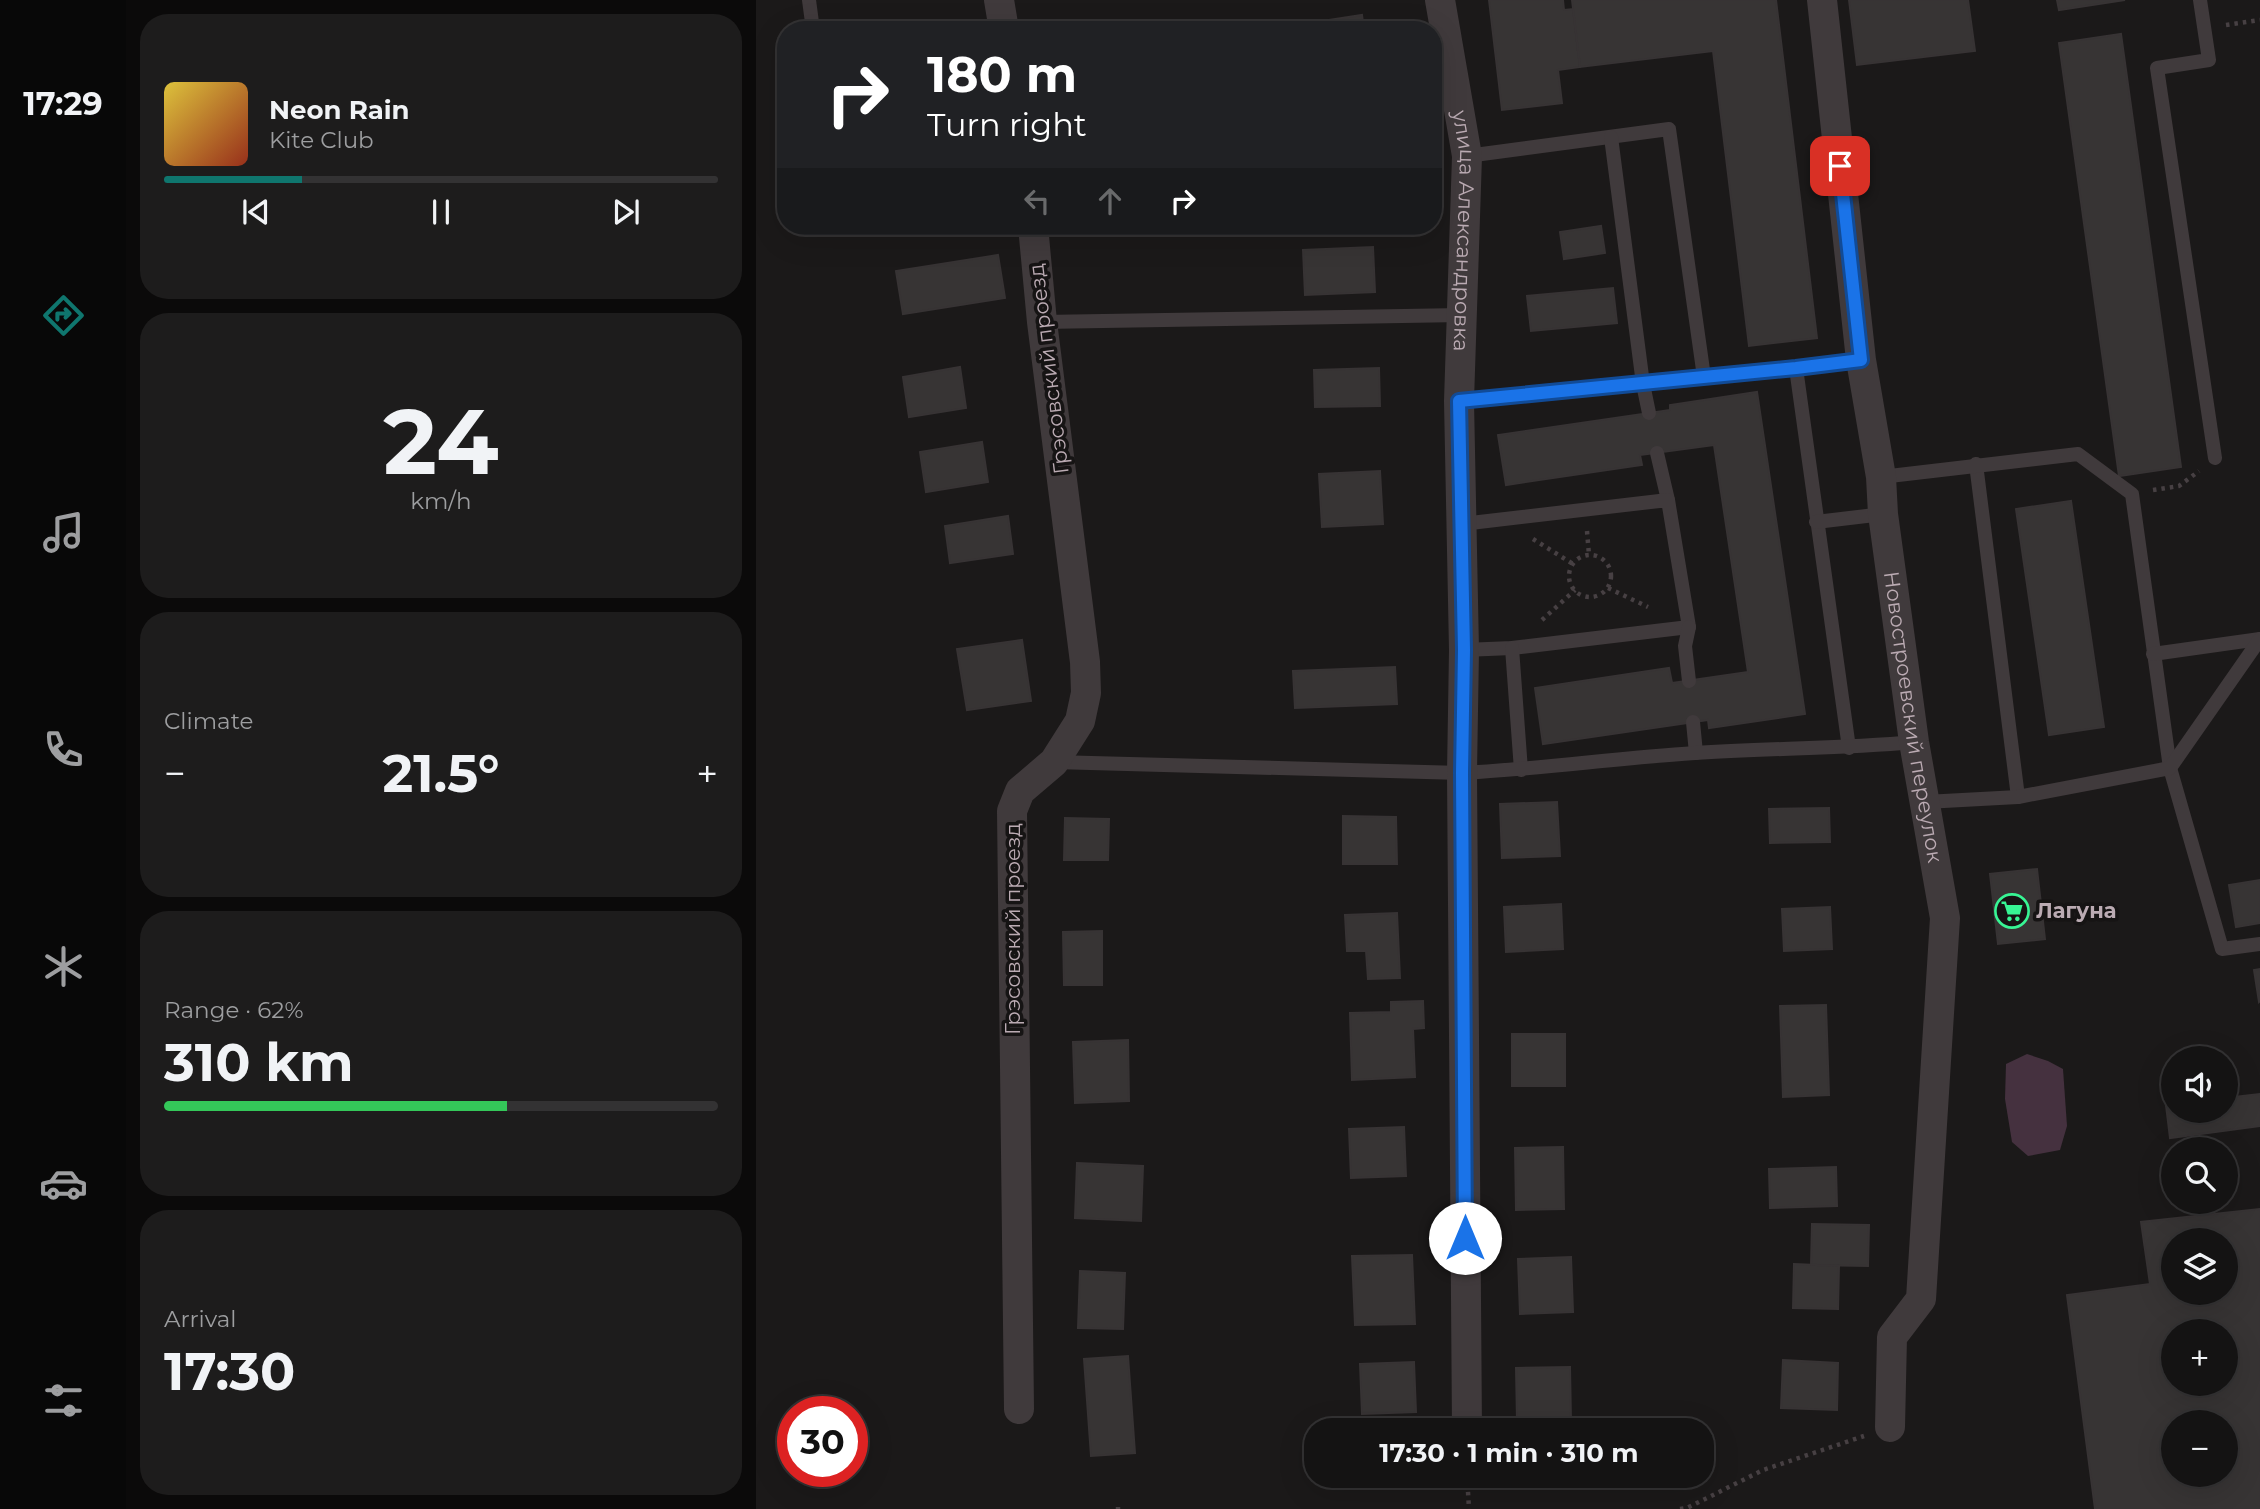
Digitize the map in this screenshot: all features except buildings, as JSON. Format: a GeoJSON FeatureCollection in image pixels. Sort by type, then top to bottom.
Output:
{"type":"FeatureCollection","features":[{"type":"Feature","properties":{"kind":"street"},"geometry":{"type":"LineString","coordinates":[[999,0],[1002,21]]}},
{"type":"Feature","properties":{"kind":"street","name":"улица Александровка"},"geometry":{"type":"LineString","coordinates":[[1440,0],[1467,156],[1459,401],[1464,650],[1462,773],[1467,1418]]}},
{"type":"Feature","properties":{"kind":"street","name":"Новостроевский переулок"},"geometry":{"type":"LineString","coordinates":[[1822,0],[1861,360],[1881,477],[1882,514],[1914,742],[1945,918],[1921,1299],[1892,1337],[1890,1427]]}},
{"type":"Feature","properties":{"kind":"street","name":"Грэсовский проезд"},"geometry":{"type":"LineString","coordinates":[[1019,1409],[1012,811],[1020,791],[1054,762],[1080,721],[1086,693],[1086,662],[1042,322],[1034,235]]}},
{"type":"Feature","properties":{"kind":"lane"},"geometry":{"type":"LineString","coordinates":[[809,0],[812,21]]}},
{"type":"Feature","properties":{"kind":"lane"},"geometry":{"type":"LineString","coordinates":[[2200,0],[2209,60],[2157,68],[2215,458]]}},
{"type":"Feature","properties":{"kind":"lane"},"geometry":{"type":"LineString","coordinates":[[1467,156],[1669,129],[1704,377]]}},
{"type":"Feature","properties":{"kind":"lane"},"geometry":{"type":"LineString","coordinates":[[1611,137],[1649,413]]}},
{"type":"Feature","properties":{"kind":"lane"},"geometry":{"type":"LineString","coordinates":[[1042,322],[1462,315]]}},
{"type":"Feature","properties":{"kind":"lane"},"geometry":{"type":"LineString","coordinates":[[1459,401],[1861,360]]}},
{"type":"Feature","properties":{"kind":"lane"},"geometry":{"type":"LineString","coordinates":[[1796,368],[1849,748]]}},
{"type":"Feature","properties":{"kind":"lane"},"geometry":{"type":"LineString","coordinates":[[1657,453],[1668,500],[1689,627],[1685,646],[1689,681]]}},
{"type":"Feature","properties":{"kind":"lane"},"geometry":{"type":"LineString","coordinates":[[1881,477],[2078,454],[2132,494],[2170,768],[2222,949],[2260,944]]}},
{"type":"Feature","properties":{"kind":"lane"},"geometry":{"type":"LineString","coordinates":[[1976,464],[2018,797]]}},
{"type":"Feature","properties":{"kind":"lane"},"geometry":{"type":"LineString","coordinates":[[1462,524],[1668,500]]}},
{"type":"Feature","properties":{"kind":"lane"},"geometry":{"type":"LineString","coordinates":[[1816,522],[1882,514]]}},
{"type":"Feature","properties":{"kind":"lane"},"geometry":{"type":"LineString","coordinates":[[1464,650],[1512,648],[1689,627]]}},
{"type":"Feature","properties":{"kind":"lane"},"geometry":{"type":"LineString","coordinates":[[2153,654],[2260,639]]}},
{"type":"Feature","properties":{"kind":"lane"},"geometry":{"type":"LineString","coordinates":[[1925,802],[2018,797],[2170,768],[2260,639]]}},
{"type":"Feature","properties":{"kind":"lane"},"geometry":{"type":"LineString","coordinates":[[1512,648],[1521,770]]}},
{"type":"Feature","properties":{"kind":"lane"},"geometry":{"type":"LineString","coordinates":[[1693,722],[1696,753]]}},
{"type":"Feature","properties":{"kind":"lane"},"geometry":{"type":"LineString","coordinates":[[1054,762],[1462,773],[1696,753],[1849,748],[1914,742]]}},
{"type":"Feature","properties":{"kind":"path"},"geometry":{"type":"LineString","coordinates":[[2204,28],[2260,20]]}},
{"type":"Feature","properties":{"kind":"path"},"geometry":{"type":"LineString","coordinates":[[2132,494],[2179,486],[2215,458]]}},
{"type":"Feature","properties":{"kind":"path"},"geometry":{"type":"LineString","coordinates":[[1503,519],[1573,564]]}},
{"type":"Feature","properties":{"kind":"path"},"geometry":{"type":"LineString","coordinates":[[1589,555],[1606,562],[1611,570],[1608,588],[1601,594],[1582,596],[1574,590],[1570,582],[1573,564],[1589,555]]}},
{"type":"Feature","properties":{"kind":"path"},"geometry":{"type":"LineString","coordinates":[[1680,1509],[1763,1470],[1890,1427]]}},
{"type":"Feature","properties":{"kind":"path"},"geometry":{"type":"LineString","coordinates":[[1468,1488],[1469,1509]]}},
{"type":"Feature","properties":{"kind":"shaded area"},"geometry":{"type":"Polygon","coordinates":[[[2027,1054],[2063,1069],[2067,1126],[2060,1150],[2028,1156],[2012,1142],[2005,1099],[2006,1064],[2027,1054]]]}},
{"type":"Feature","properties":{"kind":"place","name":"Лагуна"},"geometry":{"type":"Point","coordinates":[2012,911]}},
{"type":"Feature","properties":{"kind":"route"},"geometry":{"type":"LineString","coordinates":[[1465,1238],[1462,773],[1464,650],[1459,401],[1861,360],[1840,166]]}}]}
